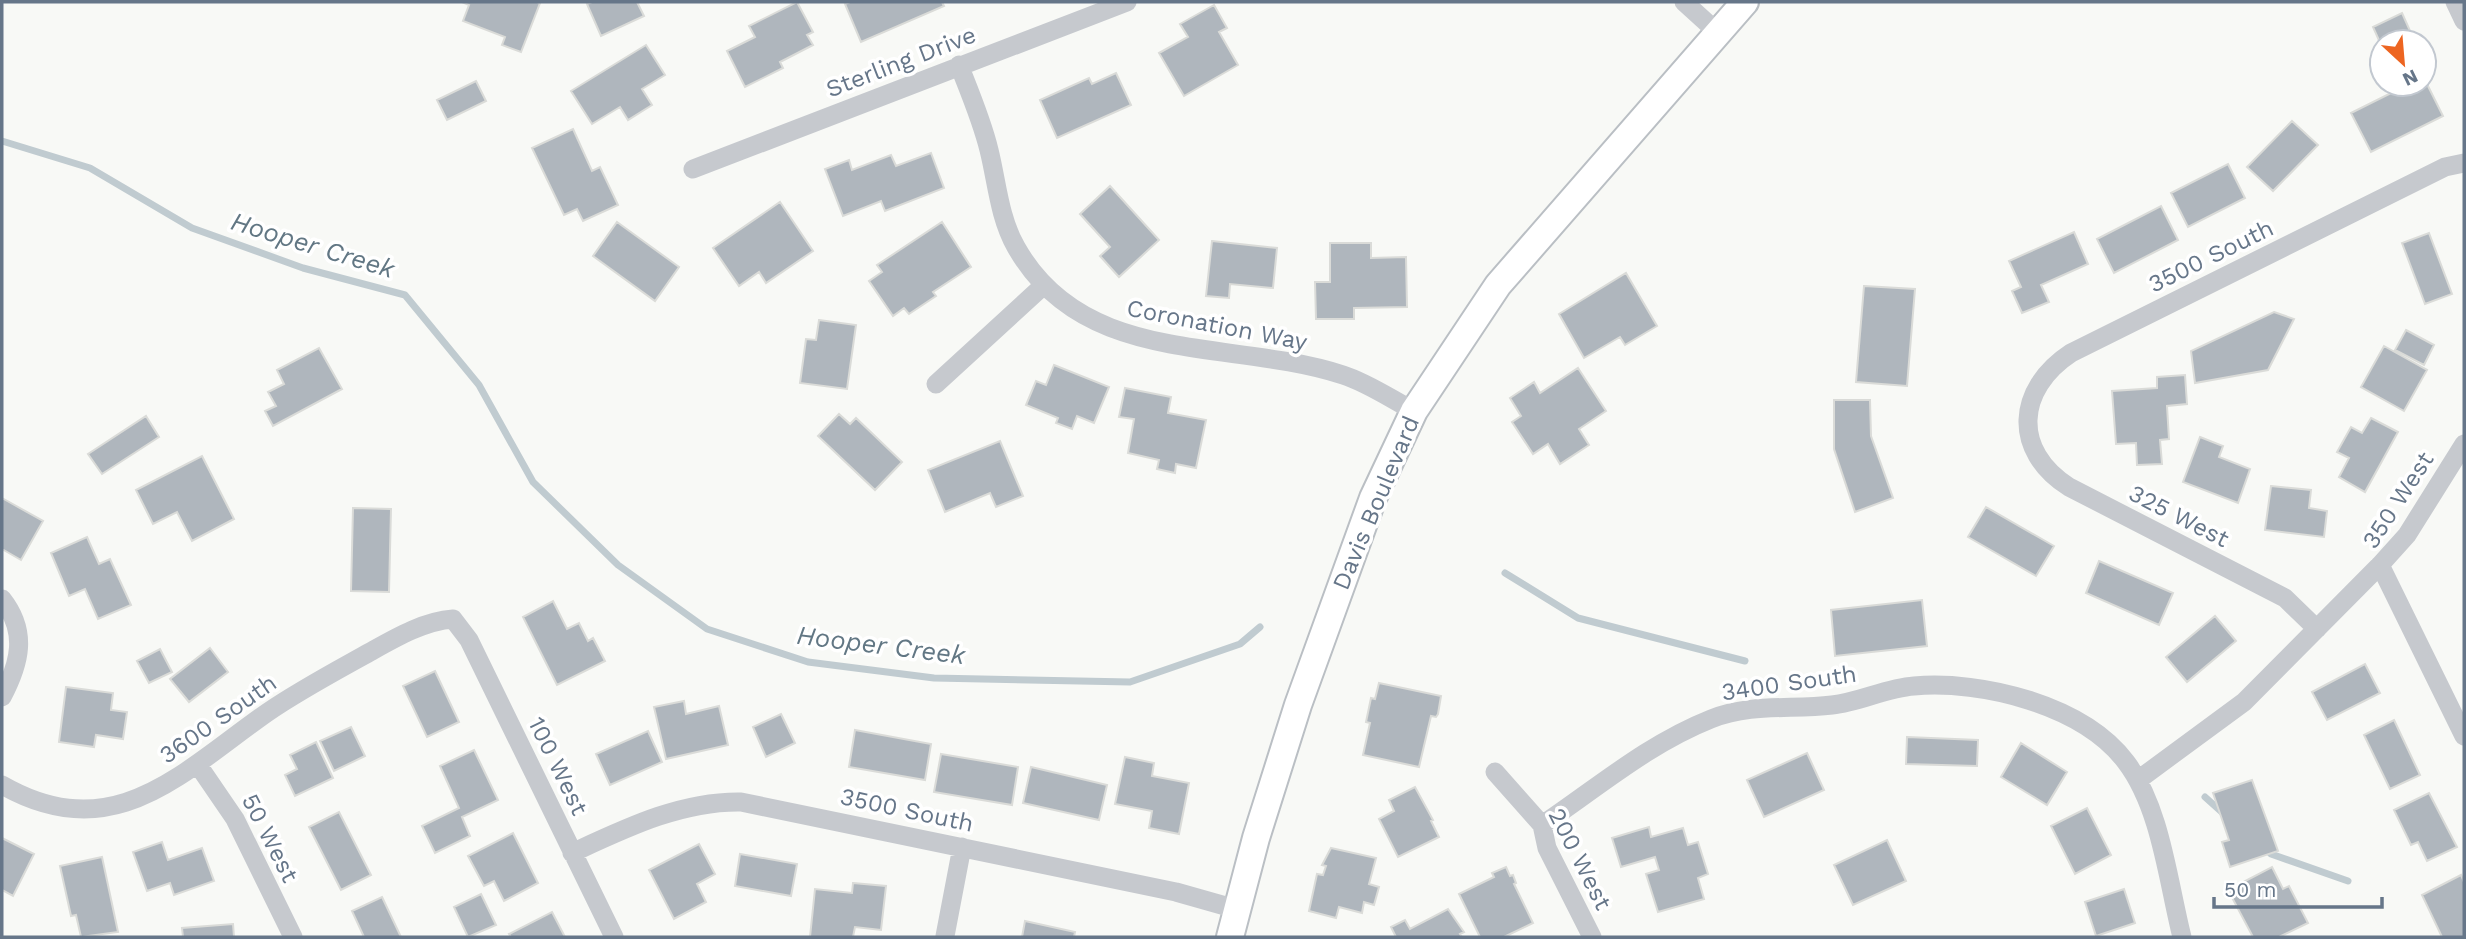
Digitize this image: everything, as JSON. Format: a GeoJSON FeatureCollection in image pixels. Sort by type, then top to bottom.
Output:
{"type":"FeatureCollection","features":[{"type":"Feature","properties":{"kind":"street","name":"Sterling Drive"},"geometry":{"type":"LineString","coordinates":[[693,169],[1127,2]]}},
{"type":"Feature","properties":{"kind":"street"},"geometry":{"type":"LineString","coordinates":[[1684,2],[1717,32]]}},
{"type":"Feature","properties":{"kind":"street","name":"Davis Boulevard"},"geometry":{"type":"LineString","coordinates":[[1230,937],[1236,909],[1298,705],[1353,548],[1414,411],[1498,285],[1745,2]]}},
{"type":"Feature","properties":{"kind":"street"},"geometry":{"type":"LineString","coordinates":[[2455,2],[2464,21]]}},
{"type":"Feature","properties":{"kind":"street","name":"Coronation Way"},"geometry":{"type":"LineString","coordinates":[[959,65],[987,139],[1006,227],[1015,246],[1044,285],[1075,312],[1130,335],[1342,375],[1414,411]]}},
{"type":"Feature","properties":{"kind":"street","name":"3500 South"},"geometry":{"type":"LineString","coordinates":[[2030,437],[2027,413],[2035,390],[2050,369],[2071,353],[2445,167],[2464,163]]}},
{"type":"Feature","properties":{"kind":"street"},"geometry":{"type":"LineString","coordinates":[[936,384],[1044,285]]}},
{"type":"Feature","properties":{"kind":"street","name":"325 West"},"geometry":{"type":"LineString","coordinates":[[2030,437],[2044,467],[2060,481],[2285,598],[2318,629]]}},
{"type":"Feature","properties":{"kind":"street","name":"350 West"},"geometry":{"type":"LineString","coordinates":[[2464,444],[2407,535],[2380,565],[2464,736]]}},
{"type":"Feature","properties":{"kind":"street"},"geometry":{"type":"LineString","coordinates":[[2138,780],[2244,702],[2380,565]]}},
{"type":"Feature","properties":{"kind":"street"},"geometry":{"type":"LineString","coordinates":[[2,599],[16,623],[20,653],[17,668],[2,697]]}},
{"type":"Feature","properties":{"kind":"street","name":"3600 South"},"geometry":{"type":"LineString","coordinates":[[2,785],[48,806],[77,809],[104,806],[156,790],[198,765],[271,710],[345,666],[428,624],[453,618]]}},
{"type":"Feature","properties":{"kind":"street","name":"100 West"},"geometry":{"type":"LineString","coordinates":[[453,618],[469,639],[614,937]]}},
{"type":"Feature","properties":{"kind":"street","name":"3400 South"},"geometry":{"type":"LineString","coordinates":[[1542,825],[1644,752],[1711,719],[1742,710],[1832,705],[1913,685],[1967,688],[2010,695],[2058,711],[2112,748],[2138,780],[2151,810],[2182,937]]}},
{"type":"Feature","properties":{"kind":"street","name":"50 West"},"geometry":{"type":"LineString","coordinates":[[198,765],[235,819],[293,937]]}},
{"type":"Feature","properties":{"kind":"street","name":"200 West"},"geometry":{"type":"LineString","coordinates":[[1495,772],[1542,825],[1547,848],[1592,937]]}},
{"type":"Feature","properties":{"kind":"street","name":"3500 South"},"geometry":{"type":"LineString","coordinates":[[572,853],[670,812],[721,802],[762,805],[1176,892],[1236,909]]}},
{"type":"Feature","properties":{"kind":"street"},"geometry":{"type":"LineString","coordinates":[[945,936],[962,847]]}},
{"type":"Feature","properties":{"kind":"building"},"geometry":{"type":"Polygon","coordinates":[[[462,2],[540,3],[521,52],[502,45],[505,37],[463,21],[469,5],[462,2]]]}},
{"type":"Feature","properties":{"kind":"building"},"geometry":{"type":"Polygon","coordinates":[[[637,2],[644,16],[601,36],[587,4],[637,2]]]}},
{"type":"Feature","properties":{"kind":"building"},"geometry":{"type":"Polygon","coordinates":[[[797,2],[813,32],[807,35],[813,45],[780,62],[783,68],[745,87],[727,51],[755,37],[749,26],[797,2]]]}},
{"type":"Feature","properties":{"kind":"building"},"geometry":{"type":"Polygon","coordinates":[[[942,2],[944,6],[861,42],[845,4],[942,2]]]}},
{"type":"Feature","properties":{"kind":"building"},"geometry":{"type":"Polygon","coordinates":[[[1214,5],[1227,28],[1219,32],[1238,65],[1184,96],[1159,53],[1188,37],[1180,24],[1214,5]]]}},
{"type":"Feature","properties":{"kind":"building"},"geometry":{"type":"Polygon","coordinates":[[[2402,13],[2409,28],[2373,28],[2402,13]]]}},
{"type":"Feature","properties":{"kind":"building"},"geometry":{"type":"Polygon","coordinates":[[[646,45],[665,75],[642,89],[652,105],[628,120],[620,107],[592,124],[571,91],[646,45]]]}},
{"type":"Feature","properties":{"kind":"building"},"geometry":{"type":"Polygon","coordinates":[[[1116,73],[1131,105],[1057,138],[1040,100],[1089,78],[1092,84],[1116,73]]]}},
{"type":"Feature","properties":{"kind":"building"},"geometry":{"type":"Polygon","coordinates":[[[476,81],[486,101],[447,120],[437,100],[476,81]]]}},
{"type":"Feature","properties":{"kind":"building"},"geometry":{"type":"Polygon","coordinates":[[[2381,98],[2434,98],[2443,116],[2371,152],[2351,113],[2381,98]]]}},
{"type":"Feature","properties":{"kind":"building"},"geometry":{"type":"Polygon","coordinates":[[[2292,121],[2318,145],[2273,191],[2247,167],[2292,121]]]}},
{"type":"Feature","properties":{"kind":"building"},"geometry":{"type":"Polygon","coordinates":[[[573,129],[592,171],[600,167],[618,205],[583,221],[577,209],[564,215],[532,148],[573,129]]]}},
{"type":"Feature","properties":{"kind":"building"},"geometry":{"type":"Polygon","coordinates":[[[931,153],[944,188],[885,211],[881,201],[843,216],[825,169],[849,160],[852,170],[891,155],[896,166],[931,153]]]}},
{"type":"Feature","properties":{"kind":"building"},"geometry":{"type":"Polygon","coordinates":[[[2228,164],[2245,198],[2188,227],[2171,193],[2228,164]]]}},
{"type":"Feature","properties":{"kind":"building"},"geometry":{"type":"Polygon","coordinates":[[[1110,186],[1159,240],[1119,277],[1100,256],[1110,247],[1080,214],[1110,186]]]}},
{"type":"Feature","properties":{"kind":"building"},"geometry":{"type":"Polygon","coordinates":[[[780,202],[813,251],[766,283],[759,272],[739,286],[713,248],[780,202]]]}},
{"type":"Feature","properties":{"kind":"building"},"geometry":{"type":"Polygon","coordinates":[[[2161,206],[2178,240],[2114,273],[2097,239],[2161,206]]]}},
{"type":"Feature","properties":{"kind":"building"},"geometry":{"type":"Polygon","coordinates":[[[617,222],[679,267],[655,301],[593,256],[617,222]]]}},
{"type":"Feature","properties":{"kind":"building"},"geometry":{"type":"Polygon","coordinates":[[[942,222],[971,267],[933,292],[936,296],[909,314],[904,308],[893,316],[869,281],[882,272],[877,265],[942,222]]]}},
{"type":"Feature","properties":{"kind":"building"},"geometry":{"type":"Polygon","coordinates":[[[2074,232],[2088,264],[2041,285],[2049,302],[2022,313],[2012,291],[2021,287],[2009,261],[2074,232]]]}},
{"type":"Feature","properties":{"kind":"building"},"geometry":{"type":"Polygon","coordinates":[[[2429,233],[2452,294],[2425,304],[2402,243],[2429,233]]]}},
{"type":"Feature","properties":{"kind":"building"},"geometry":{"type":"Polygon","coordinates":[[[1212,241],[1277,248],[1273,288],[1230,284],[1229,298],[1206,296],[1212,241]]]}},
{"type":"Feature","properties":{"kind":"building"},"geometry":{"type":"Polygon","coordinates":[[[1330,243],[1371,243],[1371,258],[1406,257],[1407,307],[1354,308],[1354,319],[1316,319],[1315,282],[1330,282],[1330,243]]]}},
{"type":"Feature","properties":{"kind":"building"},"geometry":{"type":"Polygon","coordinates":[[[1626,273],[1657,326],[1625,345],[1620,337],[1584,358],[1559,314],[1626,273]]]}},
{"type":"Feature","properties":{"kind":"building"},"geometry":{"type":"Polygon","coordinates":[[[1864,286],[1915,289],[1907,386],[1856,382],[1864,286]]]}},
{"type":"Feature","properties":{"kind":"building"},"geometry":{"type":"Polygon","coordinates":[[[2274,312],[2294,319],[2268,370],[2195,383],[2191,351],[2274,312]]]}},
{"type":"Feature","properties":{"kind":"building"},"geometry":{"type":"Polygon","coordinates":[[[819,320],[856,325],[847,389],[800,383],[806,339],[816,340],[819,320]]]}},
{"type":"Feature","properties":{"kind":"building"},"geometry":{"type":"Polygon","coordinates":[[[2406,330],[2434,345],[2424,365],[2395,350],[2406,330]]]}},
{"type":"Feature","properties":{"kind":"building"},"geometry":{"type":"Polygon","coordinates":[[[2384,346],[2427,370],[2404,411],[2361,387],[2384,346]]]}},
{"type":"Feature","properties":{"kind":"building"},"geometry":{"type":"Polygon","coordinates":[[[319,348],[342,389],[273,426],[265,411],[276,406],[268,392],[284,384],[277,370],[319,348]]]}},
{"type":"Feature","properties":{"kind":"building"},"geometry":{"type":"Polygon","coordinates":[[[1054,365],[1109,387],[1094,423],[1077,416],[1072,429],[1056,423],[1058,418],[1026,405],[1036,381],[1046,385],[1054,365]]]}},
{"type":"Feature","properties":{"kind":"building"},"geometry":{"type":"Polygon","coordinates":[[[1578,368],[1606,411],[1579,429],[1589,445],[1560,464],[1548,444],[1533,454],[1512,422],[1521,416],[1510,398],[1534,382],[1540,393],[1578,368]]]}},
{"type":"Feature","properties":{"kind":"building"},"geometry":{"type":"Polygon","coordinates":[[[2185,375],[2187,404],[2167,406],[2169,439],[2160,440],[2162,464],[2137,465],[2136,443],[2116,444],[2112,391],[2157,388],[2157,377],[2185,375]]]}},
{"type":"Feature","properties":{"kind":"building"},"geometry":{"type":"Polygon","coordinates":[[[1125,388],[1171,397],[1168,413],[1206,420],[1196,468],[1176,464],[1175,473],[1157,469],[1159,460],[1128,453],[1134,419],[1119,417],[1125,388]]]}},
{"type":"Feature","properties":{"kind":"building"},"geometry":{"type":"Polygon","coordinates":[[[1834,400],[1870,400],[1871,436],[1893,498],[1855,512],[1834,449],[1834,400]]]}},
{"type":"Feature","properties":{"kind":"building"},"geometry":{"type":"Polygon","coordinates":[[[839,414],[850,424],[856,418],[902,462],[875,490],[818,436],[839,414]]]}},
{"type":"Feature","properties":{"kind":"building"},"geometry":{"type":"Polygon","coordinates":[[[146,416],[159,437],[102,474],[88,454],[146,416]]]}},
{"type":"Feature","properties":{"kind":"building"},"geometry":{"type":"Polygon","coordinates":[[[2371,418],[2398,432],[2365,492],[2339,477],[2349,458],[2337,452],[2351,427],[2362,433],[2371,418]]]}},
{"type":"Feature","properties":{"kind":"building"},"geometry":{"type":"Polygon","coordinates":[[[2200,437],[2223,446],[2219,457],[2250,469],[2238,503],[2183,482],[2200,437]]]}},
{"type":"Feature","properties":{"kind":"building"},"geometry":{"type":"Polygon","coordinates":[[[1000,441],[1023,496],[996,507],[990,493],[945,512],[928,470],[1000,441]]]}},
{"type":"Feature","properties":{"kind":"building"},"geometry":{"type":"Polygon","coordinates":[[[202,456],[234,519],[192,541],[177,512],[153,524],[136,490],[202,456]]]}},
{"type":"Feature","properties":{"kind":"building"},"geometry":{"type":"Polygon","coordinates":[[[2271,486],[2311,490],[2309,508],[2327,511],[2324,537],[2265,530],[2271,486]]]}},
{"type":"Feature","properties":{"kind":"building"},"geometry":{"type":"Polygon","coordinates":[[[2,498],[43,521],[21,560],[2,549],[2,498]]]}},
{"type":"Feature","properties":{"kind":"building"},"geometry":{"type":"Polygon","coordinates":[[[1986,507],[2054,546],[2036,576],[1968,537],[1986,507]]]}},
{"type":"Feature","properties":{"kind":"building"},"geometry":{"type":"Polygon","coordinates":[[[353,508],[391,509],[389,592],[351,591],[353,508]]]}},
{"type":"Feature","properties":{"kind":"building"},"geometry":{"type":"Polygon","coordinates":[[[87,537],[99,564],[110,559],[131,605],[98,619],[85,589],[69,596],[51,553],[87,537]]]}},
{"type":"Feature","properties":{"kind":"building"},"geometry":{"type":"Polygon","coordinates":[[[2099,561],[2173,593],[2159,625],[2086,593],[2099,561]]]}},
{"type":"Feature","properties":{"kind":"building"},"geometry":{"type":"Polygon","coordinates":[[[1922,600],[1927,646],[1835,656],[1831,610],[1922,600]]]}},
{"type":"Feature","properties":{"kind":"building"},"geometry":{"type":"Polygon","coordinates":[[[553,601],[567,629],[579,623],[588,641],[593,638],[605,661],[557,685],[523,617],[553,601]]]}},
{"type":"Feature","properties":{"kind":"building"},"geometry":{"type":"Polygon","coordinates":[[[2215,616],[2236,641],[2187,682],[2166,657],[2215,616]]]}},
{"type":"Feature","properties":{"kind":"building"},"geometry":{"type":"Polygon","coordinates":[[[210,648],[228,672],[189,702],[170,679],[210,648]]]}},
{"type":"Feature","properties":{"kind":"building"},"geometry":{"type":"Polygon","coordinates":[[[160,649],[172,672],[149,683],[137,661],[160,649]]]}},
{"type":"Feature","properties":{"kind":"building"},"geometry":{"type":"Polygon","coordinates":[[[2365,664],[2380,693],[2327,720],[2312,692],[2365,664]]]}},
{"type":"Feature","properties":{"kind":"building"},"geometry":{"type":"Polygon","coordinates":[[[435,671],[459,722],[427,737],[403,686],[435,671]]]}},
{"type":"Feature","properties":{"kind":"building"},"geometry":{"type":"Polygon","coordinates":[[[1379,683],[1441,696],[1438,714],[1436,717],[1431,716],[1419,767],[1363,755],[1370,723],[1366,722],[1371,698],[1375,699],[1379,683]]]}},
{"type":"Feature","properties":{"kind":"building"},"geometry":{"type":"Polygon","coordinates":[[[66,687],[113,693],[111,710],[127,712],[123,739],[96,735],[94,747],[59,742],[66,687]]]}},
{"type":"Feature","properties":{"kind":"building"},"geometry":{"type":"Polygon","coordinates":[[[684,701],[686,714],[719,706],[728,745],[666,759],[654,707],[684,701]]]}},
{"type":"Feature","properties":{"kind":"building"},"geometry":{"type":"Polygon","coordinates":[[[781,714],[795,743],[766,757],[753,727],[781,714]]]}},
{"type":"Feature","properties":{"kind":"building"},"geometry":{"type":"Polygon","coordinates":[[[2394,720],[2420,775],[2390,789],[2364,735],[2394,720]]]}},
{"type":"Feature","properties":{"kind":"building"},"geometry":{"type":"Polygon","coordinates":[[[351,727],[365,756],[334,771],[320,741],[351,727]]]}},
{"type":"Feature","properties":{"kind":"building"},"geometry":{"type":"Polygon","coordinates":[[[855,730],[931,744],[925,780],[849,767],[855,730]]]}},
{"type":"Feature","properties":{"kind":"building"},"geometry":{"type":"Polygon","coordinates":[[[648,731],[662,762],[610,785],[596,754],[648,731]]]}},
{"type":"Feature","properties":{"kind":"building"},"geometry":{"type":"Polygon","coordinates":[[[1907,737],[1978,740],[1977,766],[1906,764],[1907,737]]]}},
{"type":"Feature","properties":{"kind":"building"},"geometry":{"type":"Polygon","coordinates":[[[316,742],[333,778],[295,796],[285,775],[297,769],[290,755],[316,742]]]}},
{"type":"Feature","properties":{"kind":"building"},"geometry":{"type":"Polygon","coordinates":[[[2021,743],[2067,772],[2047,805],[2001,777],[2021,743]]]}},
{"type":"Feature","properties":{"kind":"building"},"geometry":{"type":"Polygon","coordinates":[[[474,750],[498,800],[462,817],[470,836],[435,853],[422,826],[459,808],[440,766],[474,750]]]}},
{"type":"Feature","properties":{"kind":"building"},"geometry":{"type":"Polygon","coordinates":[[[1807,753],[1824,790],[1764,817],[1747,780],[1807,753]]]}},
{"type":"Feature","properties":{"kind":"building"},"geometry":{"type":"Polygon","coordinates":[[[941,754],[1018,767],[1012,805],[934,792],[941,754]]]}},
{"type":"Feature","properties":{"kind":"building"},"geometry":{"type":"Polygon","coordinates":[[[1125,757],[1154,763],[1152,776],[1189,783],[1179,834],[1149,828],[1152,811],[1115,804],[1125,757]]]}},
{"type":"Feature","properties":{"kind":"building"},"geometry":{"type":"Polygon","coordinates":[[[1031,767],[1107,785],[1099,820],[1023,803],[1031,767]]]}},
{"type":"Feature","properties":{"kind":"building"},"geometry":{"type":"Polygon","coordinates":[[[2252,780],[2278,851],[2230,867],[2222,842],[2229,840],[2213,793],[2252,780]]]}},
{"type":"Feature","properties":{"kind":"building"},"geometry":{"type":"Polygon","coordinates":[[[1415,787],[1439,837],[1398,857],[1379,819],[1394,811],[1389,800],[1415,787]]]}},
{"type":"Feature","properties":{"kind":"building"},"geometry":{"type":"Polygon","coordinates":[[[2429,793],[2457,847],[2427,861],[2418,842],[2411,845],[2394,810],[2429,793]]]}},
{"type":"Feature","properties":{"kind":"building"},"geometry":{"type":"Polygon","coordinates":[[[2087,808],[2111,855],[2075,874],[2051,826],[2087,808]]]}},
{"type":"Feature","properties":{"kind":"building"},"geometry":{"type":"Polygon","coordinates":[[[339,812],[371,875],[341,890],[309,827],[339,812]]]}},
{"type":"Feature","properties":{"kind":"building"},"geometry":{"type":"Polygon","coordinates":[[[1649,827],[1651,837],[1683,828],[1688,845],[1698,842],[1708,874],[1698,878],[1704,899],[1658,912],[1646,874],[1659,870],[1655,857],[1621,867],[1612,838],[1649,827]]]}},
{"type":"Feature","properties":{"kind":"building"},"geometry":{"type":"Polygon","coordinates":[[[513,833],[538,883],[504,901],[494,881],[484,886],[468,856],[513,833]]]}},
{"type":"Feature","properties":{"kind":"building"},"geometry":{"type":"Polygon","coordinates":[[[2,838],[34,854],[13,896],[2,890],[2,838]]]}},
{"type":"Feature","properties":{"kind":"building"},"geometry":{"type":"Polygon","coordinates":[[[1887,840],[1906,881],[1853,905],[1834,865],[1887,840]]]}},
{"type":"Feature","properties":{"kind":"building"},"geometry":{"type":"Polygon","coordinates":[[[162,842],[168,860],[202,848],[214,881],[174,895],[170,883],[147,891],[133,852],[162,842]]]}},
{"type":"Feature","properties":{"kind":"building"},"geometry":{"type":"Polygon","coordinates":[[[699,844],[715,874],[697,884],[706,902],[674,919],[649,870],[699,844]]]}},
{"type":"Feature","properties":{"kind":"building"},"geometry":{"type":"Polygon","coordinates":[[[1331,848],[1376,858],[1369,884],[1379,887],[1374,905],[1364,902],[1362,913],[1339,907],[1336,918],[1309,911],[1317,874],[1323,875],[1326,866],[1322,865],[1331,848]]]}},
{"type":"Feature","properties":{"kind":"building"},"geometry":{"type":"Polygon","coordinates":[[[740,854],[797,864],[791,896],[735,886],[740,854]]]}},
{"type":"Feature","properties":{"kind":"building"},"geometry":{"type":"Polygon","coordinates":[[[102,857],[118,932],[81,937],[76,915],[71,916],[60,866],[102,857]]]}},
{"type":"Feature","properties":{"kind":"building"},"geometry":{"type":"Polygon","coordinates":[[[1506,867],[1510,876],[1513,875],[1514,884],[1533,923],[1504,937],[1480,937],[1459,894],[1494,877],[1492,873],[1506,867]]]}},
{"type":"Feature","properties":{"kind":"building"},"geometry":{"type":"Polygon","coordinates":[[[2272,867],[2283,889],[2289,886],[2308,923],[2279,937],[2253,937],[2228,890],[2272,867]]]}},
{"type":"Feature","properties":{"kind":"building"},"geometry":{"type":"Polygon","coordinates":[[[2461,875],[2464,882],[2464,937],[2442,937],[2422,895],[2461,875]]]}},
{"type":"Feature","properties":{"kind":"building"},"geometry":{"type":"Polygon","coordinates":[[[853,883],[886,886],[881,930],[855,927],[853,937],[810,937],[815,889],[852,893],[853,883]]]}},
{"type":"Feature","properties":{"kind":"building"},"geometry":{"type":"Polygon","coordinates":[[[2124,889],[2135,923],[2096,936],[2085,902],[2124,889]]]}},
{"type":"Feature","properties":{"kind":"building"},"geometry":{"type":"Polygon","coordinates":[[[481,894],[496,925],[468,937],[454,907],[481,894]]]}},
{"type":"Feature","properties":{"kind":"building"},"geometry":{"type":"Polygon","coordinates":[[[382,897],[401,937],[364,937],[352,911],[382,897]]]}},
{"type":"Feature","properties":{"kind":"building"},"geometry":{"type":"Polygon","coordinates":[[[1448,909],[1464,932],[1460,934],[1462,937],[1396,937],[1391,927],[1405,920],[1410,929],[1448,909]]]}},
{"type":"Feature","properties":{"kind":"building"},"geometry":{"type":"Polygon","coordinates":[[[552,912],[565,937],[511,937],[509,934],[552,912]]]}},
{"type":"Feature","properties":{"kind":"building"},"geometry":{"type":"Polygon","coordinates":[[[1025,921],[1075,932],[1074,937],[1022,937],[1025,921]]]}},
{"type":"Feature","properties":{"kind":"building"},"geometry":{"type":"Polygon","coordinates":[[[233,924],[234,937],[183,937],[182,928],[233,924]]]}},
{"type":"Feature","properties":{"kind":"waterway","name":"Hooper Creek"},"geometry":{"type":"LineString","coordinates":[[2,141],[90,168],[192,228],[303,268],[405,295],[479,385],[533,482],[618,565],[707,629],[808,662],[934,678],[1130,682],[1240,644],[1260,627]]}},
{"type":"Feature","properties":{"kind":"waterway","name":"Hooper Creek"},"geometry":{"type":"LineString","coordinates":[[1505,573],[1578,618],[1745,661]]}},
{"type":"Feature","properties":{"kind":"waterway","name":"Hooper Creek"},"geometry":{"type":"LineString","coordinates":[[2205,797],[2225,815]]}},
{"type":"Feature","properties":{"kind":"waterway","name":"Hooper Creek"},"geometry":{"type":"LineString","coordinates":[[2264,847],[2271,854],[2348,881]]}}]}
